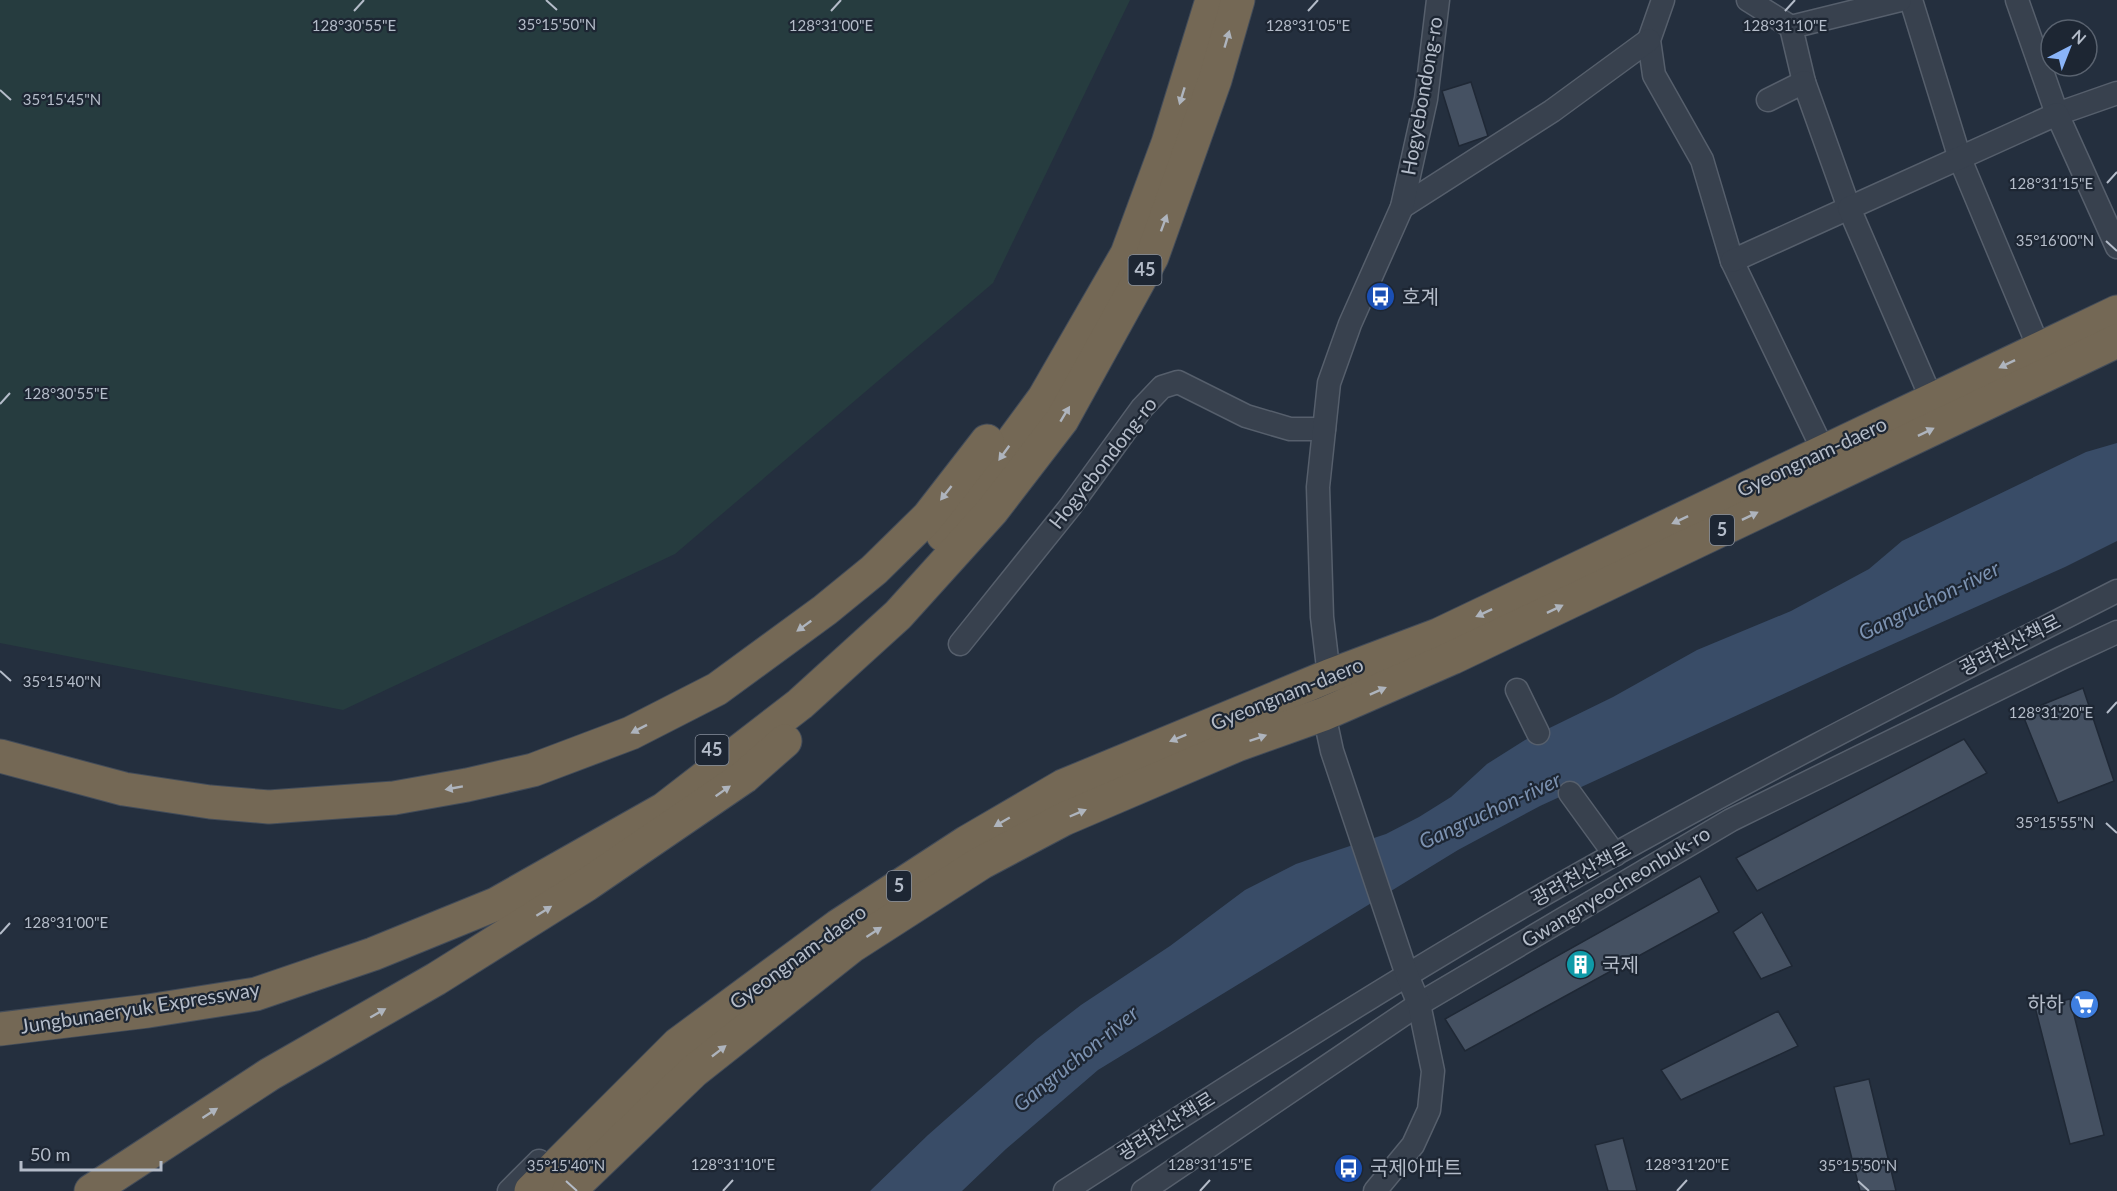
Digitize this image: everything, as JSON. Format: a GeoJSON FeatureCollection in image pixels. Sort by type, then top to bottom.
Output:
{"type":"FeatureCollection","features":[{"type":"Feature","properties":{"kind":"highway","name":"Jungbunaeryuk Expressway"},"geometry":{"type":"LineString","coordinates":[[0,1018],[157,996],[283,966],[415,922],[536,864],[656,792],[776,704],[879,609],[947,532],[1044,398],[1127,254],[1168,143],[1212,0]]}},
{"type":"Feature","properties":{"kind":"highway","name":"Jungbunaeryuk Expressway"},"geometry":{"type":"LineString","coordinates":[[0,1029],[148,1011],[256,994],[373,954],[496,904],[664,809],[800,704],[898,615],[992,512],[1062,420],[1152,257],[1215,80],[1238,0]]}},
{"type":"Feature","properties":{"kind":"highway"},"geometry":{"type":"LineString","coordinates":[[0,756],[124,789],[210,802],[269,807],[394,798],[533,770],[631,733],[717,689],[825,610],[874,570],[928,517],[1017,402],[1108,261],[1168,143]]}},
{"type":"Feature","properties":{"kind":"highway","name":"Gyeongnam-daero"},"geometry":{"type":"LineString","coordinates":[[531,1191],[838,926],[967,842],[1063,786],[1329,676],[1438,635],[2117,312]]}},
{"type":"Feature","properties":{"kind":"highway","name":"Gyeongnam-daero"},"geometry":{"type":"LineString","coordinates":[[569,1191],[686,1058],[852,946],[981,863],[1064,819],[1237,745],[1324,714],[1452,658],[2117,341]]}},
{"type":"Feature","properties":{"kind":"highway"},"geometry":{"type":"LineString","coordinates":[[91,1191],[270,1074],[436,979],[586,885],[744,777],[826,705],[909,625],[992,512]]}},
{"type":"Feature","properties":{"kind":"street","name":"Hogyebondong-ro"},"geometry":{"type":"LineString","coordinates":[[1407,975],[1332,751],[1324,714],[1329,676],[1322,617],[1318,487],[1329,383],[1350,324],[1402,207],[1426,99],[1438,0]]}},
{"type":"Feature","properties":{"kind":"street"},"geometry":{"type":"LineString","coordinates":[[1663,0],[1649,40],[1654,75],[1702,160],[1732,261],[1824,452]]}},
{"type":"Feature","properties":{"kind":"street"},"geometry":{"type":"LineString","coordinates":[[1748,0],[1791,27],[1804,82],[1849,208],[1932,400]]}},
{"type":"Feature","properties":{"kind":"street"},"geometry":{"type":"LineString","coordinates":[[1791,27],[1900,0]]}},
{"type":"Feature","properties":{"kind":"street"},"geometry":{"type":"LineString","coordinates":[[1911,0],[1960,159],[2039,348]]}},
{"type":"Feature","properties":{"kind":"street"},"geometry":{"type":"LineString","coordinates":[[2017,0],[2057,114],[2117,247]]}},
{"type":"Feature","properties":{"kind":"street"},"geometry":{"type":"LineString","coordinates":[[1402,207],[1552,111],[1649,40]]}},
{"type":"Feature","properties":{"kind":"street"},"geometry":{"type":"LineString","coordinates":[[1768,100],[1804,82]]}},
{"type":"Feature","properties":{"kind":"street"},"geometry":{"type":"LineString","coordinates":[[1732,261],[2057,114],[2117,93]]}},
{"type":"Feature","properties":{"kind":"street","name":"Hogyebondong-ro"},"geometry":{"type":"LineString","coordinates":[[960,644],[1070,507],[1142,408],[1162,387],[1178,382],[1246,416],[1290,429],[1323,429]]}},
{"type":"Feature","properties":{"kind":"street","name":"광려천산책로"},"geometry":{"type":"LineString","coordinates":[[1065,1191],[1349,1010],[1522,907],[1900,701],[2117,591]]}},
{"type":"Feature","properties":{"kind":"street","name":"Gwangnyeocheonbuk-ro"},"geometry":{"type":"LineString","coordinates":[[1143,1191],[1419,1004],[1731,820],[2117,632]]}},
{"type":"Feature","properties":{"kind":"street"},"geometry":{"type":"LineString","coordinates":[[1517,690],[1538,733]]}},
{"type":"Feature","properties":{"kind":"street"},"geometry":{"type":"LineString","coordinates":[[1570,793],[1615,855]]}},
{"type":"Feature","properties":{"kind":"street"},"geometry":{"type":"LineString","coordinates":[[1375,1191],[1413,1145],[1429,1110],[1433,1071],[1419,1004],[1407,975]]}},
{"type":"Feature","properties":{"kind":"street"},"geometry":{"type":"LineString","coordinates":[[509,1191],[573,1127],[686,1058]]}},
{"type":"Feature","properties":{"kind":"street"},"geometry":{"type":"LineString","coordinates":[[585,1191],[686,1058]]}},
{"type":"Feature","properties":{"kind":"green space"},"geometry":{"type":"Polygon","coordinates":[[[0,0],[1130,0],[993,283],[675,554],[343,710],[0,643],[0,0]]]}},
{"type":"Feature","properties":{"kind":"water","name":"Gangruchon-river"},"geometry":{"type":"Polygon","coordinates":[[[2117,443],[2117,541],[2065,567],[1540,806],[1458,850],[1098,1070],[1006,1149],[962,1191],[870,1191],[928,1135],[1037,1039],[1081,1005],[1170,946],[1245,890],[1296,864],[1386,834],[1451,797],[1487,764],[1525,740],[1613,697],[1697,650],[1791,611],[1869,569],[1902,541],[2086,452],[2117,443]]]}},
{"type":"Feature","properties":{"kind":"building"},"geometry":{"type":"Polygon","coordinates":[[[1471,82],[1488,136],[1459,146],[1442,91],[1471,82]]]}},
{"type":"Feature","properties":{"kind":"building"},"geometry":{"type":"Polygon","coordinates":[[[2083,688],[2114,781],[2058,803],[2022,713],[2083,688]]]}},
{"type":"Feature","properties":{"kind":"building"},"geometry":{"type":"Polygon","coordinates":[[[1964,739],[1987,773],[1757,891],[1736,858],[1964,739]]]}},
{"type":"Feature","properties":{"kind":"building","name":"국제"},"geometry":{"type":"Polygon","coordinates":[[[1700,876],[1719,912],[1465,1051],[1445,1019],[1700,876]]]}},
{"type":"Feature","properties":{"kind":"building"},"geometry":{"type":"Polygon","coordinates":[[[1762,912],[1792,966],[1761,979],[1733,932],[1762,912]]]}},
{"type":"Feature","properties":{"kind":"building"},"geometry":{"type":"Polygon","coordinates":[[[2070,999],[2104,1135],[2070,1144],[2035,1007],[2070,999]]]}},
{"type":"Feature","properties":{"kind":"building"},"geometry":{"type":"Polygon","coordinates":[[[1778,1011],[1798,1046],[1681,1100],[1661,1070],[1778,1011]]]}},
{"type":"Feature","properties":{"kind":"building"},"geometry":{"type":"Polygon","coordinates":[[[1869,1079],[1896,1191],[1860,1191],[1834,1087],[1869,1079]]]}},
{"type":"Feature","properties":{"kind":"building"},"geometry":{"type":"Polygon","coordinates":[[[1623,1138],[1637,1191],[1608,1191],[1595,1145],[1623,1138]]]}},
{"type":"Feature","properties":{"kind":"place","name":"호계"},"geometry":{"type":"Point","coordinates":[1381,297]}},
{"type":"Feature","properties":{"kind":"place","name":"국제"},"geometry":{"type":"Point","coordinates":[1581,965]}},
{"type":"Feature","properties":{"kind":"place","name":"하하"},"geometry":{"type":"Point","coordinates":[2085,1004]}},
{"type":"Feature","properties":{"kind":"place","name":"국제아파트"},"geometry":{"type":"Point","coordinates":[1349,1168]}}]}
